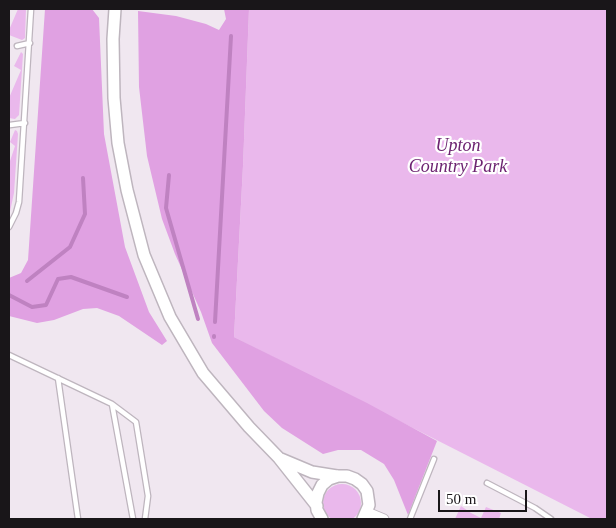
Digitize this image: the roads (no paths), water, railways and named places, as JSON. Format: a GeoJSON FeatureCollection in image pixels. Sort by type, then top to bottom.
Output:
{"type":"FeatureCollection","features":[{"type":"Feature","properties":{"kind":"street"},"geometry":{"type":"LineString","coordinates":[[115,9],[113,38],[114,98],[118,143],[126,190],[144,255],[170,317],[203,373],[249,427],[279,458],[316,506],[321,519]]}},
{"type":"Feature","properties":{"kind":"street"},"geometry":{"type":"LineString","coordinates":[[279,458],[312,472],[347,476],[355,479],[367,491],[369,499],[365,516],[384,519]]}},
{"type":"Feature","properties":{"kind":"street"},"geometry":{"type":"LineString","coordinates":[[316,506],[318,493],[322,485],[338,476]]}},
{"type":"Feature","properties":{"kind":"lane"},"geometry":{"type":"LineString","coordinates":[[9,228],[19,202],[31,9]]}},
{"type":"Feature","properties":{"kind":"lane"},"geometry":{"type":"LineString","coordinates":[[17,46],[30,43]]}},
{"type":"Feature","properties":{"kind":"lane"},"geometry":{"type":"LineString","coordinates":[[10,125],[25,123]]}},
{"type":"Feature","properties":{"kind":"lane"},"geometry":{"type":"LineString","coordinates":[[9,355],[112,404],[136,422],[148,496],[145,519]]}},
{"type":"Feature","properties":{"kind":"lane"},"geometry":{"type":"LineString","coordinates":[[58,378],[78,519]]}},
{"type":"Feature","properties":{"kind":"lane"},"geometry":{"type":"LineString","coordinates":[[112,404],[133,519]]}},
{"type":"Feature","properties":{"kind":"lane"},"geometry":{"type":"LineString","coordinates":[[410,519],[434,459]]}},
{"type":"Feature","properties":{"kind":"lane"},"geometry":{"type":"LineString","coordinates":[[487,483],[535,508],[551,519]]}},
{"type":"Feature","properties":{"kind":"waterway"},"geometry":{"type":"LineString","coordinates":[[215,322],[231,36]]}},
{"type":"Feature","properties":{"kind":"waterway"},"geometry":{"type":"LineString","coordinates":[[169,175],[166,208],[198,319]]}},
{"type":"Feature","properties":{"kind":"waterway"},"geometry":{"type":"LineString","coordinates":[[27,281],[70,247],[85,214],[83,178]]}},
{"type":"Feature","properties":{"kind":"waterway"},"geometry":{"type":"LineString","coordinates":[[9,295],[32,307],[46,305],[58,279],[71,277],[127,297]]}},
{"type":"Feature","properties":{"kind":"park label","name":"Upton Country Park"},"geometry":{"type":"Point","coordinates":[458,156]}}]}
